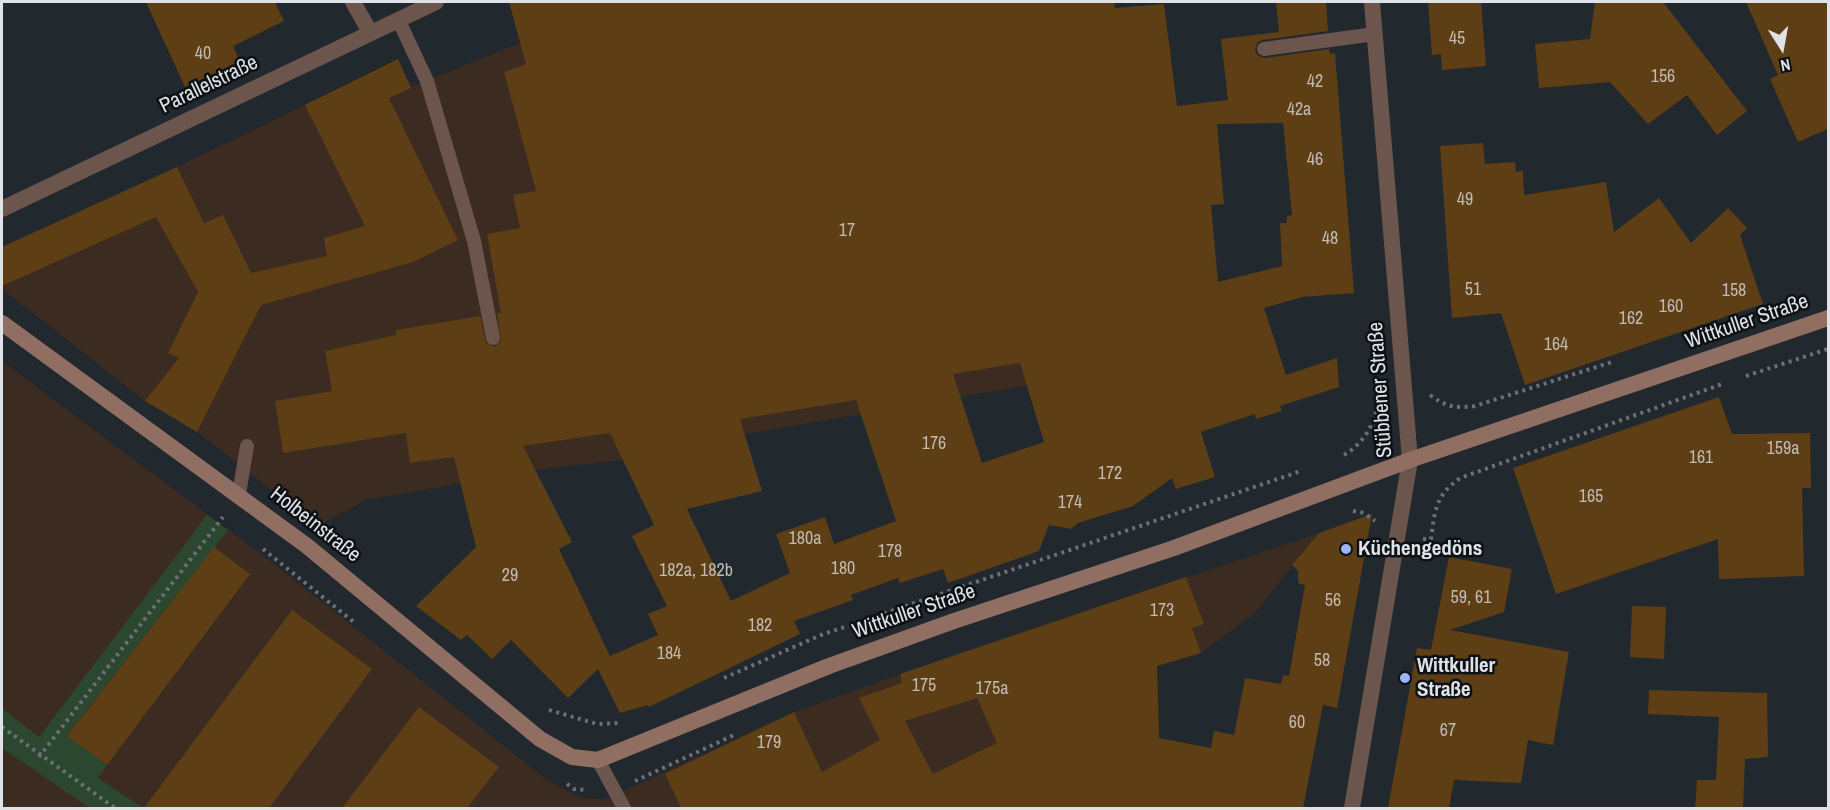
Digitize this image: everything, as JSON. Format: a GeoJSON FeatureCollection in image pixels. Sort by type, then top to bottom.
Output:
{"type":"FeatureCollection","features":[{"type":"Feature","properties":{"kind":"main road","name":"Wittkuller Straße"},"geometry":{"type":"LineString","coordinates":[[598,760],[850,658],[954,621],[1185,545],[1410,460],[1828,318]]}},
{"type":"Feature","properties":{"kind":"main road","name":"Holbeinstraße"},"geometry":{"type":"LineString","coordinates":[[2,323],[121,412],[239,494],[308,546],[540,739],[572,758],[598,760]]}},
{"type":"Feature","properties":{"kind":"street"},"geometry":{"type":"LineString","coordinates":[[353,2],[370,32]]}},
{"type":"Feature","properties":{"kind":"street","name":"Parallelstraße"},"geometry":{"type":"LineString","coordinates":[[2,209],[436,2]]}},
{"type":"Feature","properties":{"kind":"street","name":"Stübbener Straße"},"geometry":{"type":"LineString","coordinates":[[1352,808],[1410,460],[1372,2]]}},
{"type":"Feature","properties":{"kind":"lane"},"geometry":{"type":"LineString","coordinates":[[398,19],[427,81],[474,241],[493,338]]}},
{"type":"Feature","properties":{"kind":"lane"},"geometry":{"type":"LineString","coordinates":[[1264,49],[1375,34]]}},
{"type":"Feature","properties":{"kind":"lane"},"geometry":{"type":"LineString","coordinates":[[239,494],[247,446]]}},
{"type":"Feature","properties":{"kind":"lane"},"geometry":{"type":"LineString","coordinates":[[598,760],[624,808]]}},
{"type":"Feature","properties":{"kind":"path"},"geometry":{"type":"LineString","coordinates":[[1431,539],[1434,511],[1443,490],[1460,478],[1725,383],[1828,350]]}},
{"type":"Feature","properties":{"kind":"path"},"geometry":{"type":"LineString","coordinates":[[1431,394],[1443,405],[1460,409],[1623,358]]}},
{"type":"Feature","properties":{"kind":"path"},"geometry":{"type":"LineString","coordinates":[[1341,457],[1352,451],[1367,433],[1376,418],[1378,400]]}},
{"type":"Feature","properties":{"kind":"path"},"geometry":{"type":"LineString","coordinates":[[718,681],[821,635],[1309,468]]}},
{"type":"Feature","properties":{"kind":"path"},"geometry":{"type":"LineString","coordinates":[[39,756],[239,494]]}},
{"type":"Feature","properties":{"kind":"path"},"geometry":{"type":"LineString","coordinates":[[1344,514],[1355,510],[1364,513],[1377,524]]}},
{"type":"Feature","properties":{"kind":"path"},"geometry":{"type":"LineString","coordinates":[[224,516],[232,523]]}},
{"type":"Feature","properties":{"kind":"path"},"geometry":{"type":"LineString","coordinates":[[257,543],[364,629]]}},
{"type":"Feature","properties":{"kind":"path"},"geometry":{"type":"LineString","coordinates":[[543,707],[553,713],[597,724],[620,723],[628,720]]}},
{"type":"Feature","properties":{"kind":"path"},"geometry":{"type":"LineString","coordinates":[[2,727],[39,756],[115,808]]}},
{"type":"Feature","properties":{"kind":"path"},"geometry":{"type":"LineString","coordinates":[[565,783],[574,789],[614,791],[740,732]]}},
{"type":"Feature","properties":{"kind":"shaded area"},"geometry":{"type":"Polygon","coordinates":[[[520,2],[1114,2],[1116,8],[1053,381],[745,434],[622,460],[535,470],[367,500],[317,526],[197,432],[145,401],[2,289],[2,247],[177,167],[398,59],[411,87],[520,43],[510,4],[520,2]]]}},
{"type":"Feature","properties":{"kind":"shaded area"},"geometry":{"type":"Polygon","coordinates":[[[2,361],[282,570],[551,783],[582,798],[607,799],[794,712],[957,654],[1319,533],[1255,613],[1201,653],[1157,666],[1162,808],[2,808],[2,361]]]}},
{"type":"Feature","properties":{"kind":"green space"},"geometry":{"type":"Polygon","coordinates":[[[207,515],[228,530],[67,735],[107,765],[98,778],[143,808],[90,808],[2,748],[2,708],[39,737],[207,515]]]}},
{"type":"Feature","properties":{"kind":"building"},"geometry":{"type":"Polygon","coordinates":[[[146,2],[275,2],[284,21],[233,46],[240,62],[185,87],[146,2]]]}},
{"type":"Feature","properties":{"kind":"building"},"geometry":{"type":"Polygon","coordinates":[[[509,2],[1114,2],[1115,8],[1164,4],[1177,106],[1228,100],[1221,39],[1279,32],[1276,2],[1326,2],[1328,31],[1263,40],[1258,42],[1255,50],[1257,55],[1265,58],[1329,49],[1330,54],[1335,53],[1354,293],[1302,297],[1264,308],[1286,375],[1337,358],[1339,387],[1280,406],[1282,411],[1256,419],[1255,414],[1201,432],[1215,477],[1176,489],[1172,478],[1133,506],[1078,523],[1071,529],[1049,525],[1039,551],[948,583],[943,569],[900,583],[898,578],[851,595],[853,600],[794,621],[800,634],[649,707],[648,705],[620,713],[598,669],[568,698],[511,640],[492,659],[467,635],[461,640],[416,606],[476,547],[454,457],[410,463],[406,433],[283,453],[275,401],[332,391],[325,351],[396,335],[396,330],[480,316],[486,343],[494,347],[501,341],[497,313],[501,313],[487,234],[520,228],[513,195],[536,191],[504,72],[526,64],[509,2]],[[1283,123],[1217,124],[1224,204],[1211,205],[1218,282],[1282,266],[1280,223],[1287,223],[1287,216],[1292,215],[1283,123]],[[1020,363],[953,374],[982,463],[1044,442],[1020,363]],[[856,400],[740,419],[762,491],[687,509],[731,601],[790,573],[776,534],[825,517],[834,544],[896,521],[856,400]],[[610,433],[523,446],[572,542],[559,549],[610,656],[658,635],[648,614],[667,606],[632,536],[654,525],[610,433]]]}},
{"type":"Feature","properties":{"kind":"building"},"geometry":{"type":"Polygon","coordinates":[[[1428,2],[1481,2],[1486,66],[1442,70],[1441,54],[1432,55],[1428,2]]]}},
{"type":"Feature","properties":{"kind":"building"},"geometry":{"type":"Polygon","coordinates":[[[1595,2],[1663,2],[1747,111],[1717,135],[1687,95],[1648,124],[1610,82],[1539,88],[1535,44],[1590,39],[1595,2]]]}},
{"type":"Feature","properties":{"kind":"building"},"geometry":{"type":"Polygon","coordinates":[[[1746,2],[1828,2],[1828,129],[1798,142],[1770,79],[1778,75],[1746,2]]]}},
{"type":"Feature","properties":{"kind":"building"},"geometry":{"type":"Polygon","coordinates":[[[398,59],[411,88],[389,98],[458,240],[413,262],[261,305],[197,432],[145,401],[179,358],[168,353],[198,292],[156,217],[2,286],[2,247],[177,167],[204,223],[223,215],[251,273],[327,256],[324,238],[365,226],[305,105],[398,59]]]}},
{"type":"Feature","properties":{"kind":"building"},"geometry":{"type":"Polygon","coordinates":[[[1483,143],[1485,164],[1515,162],[1516,172],[1523,171],[1524,195],[1606,182],[1614,232],[1659,198],[1691,243],[1728,208],[1747,228],[1740,235],[1763,304],[1525,385],[1501,313],[1452,318],[1440,146],[1483,143]]]}},
{"type":"Feature","properties":{"kind":"building"},"geometry":{"type":"Polygon","coordinates":[[[1719,397],[1732,434],[1810,433],[1811,488],[1802,488],[1804,576],[1719,579],[1718,539],[1556,594],[1513,468],[1719,397]]]}},
{"type":"Feature","properties":{"kind":"building"},"geometry":{"type":"Polygon","coordinates":[[[1372,514],[1337,708],[1323,705],[1303,808],[681,808],[665,774],[794,712],[822,772],[880,740],[859,698],[902,683],[900,674],[1186,577],[1204,624],[1192,628],[1201,653],[1157,666],[1159,738],[1211,748],[1214,731],[1234,735],[1245,678],[1281,684],[1283,675],[1289,676],[1305,585],[1298,583],[1298,571],[1292,565],[1319,533],[1372,514]],[[977,698],[905,721],[933,774],[997,743],[977,698]]]}},
{"type":"Feature","properties":{"kind":"building"},"geometry":{"type":"Polygon","coordinates":[[[214,547],[250,574],[107,765],[67,736],[214,547]]]}},
{"type":"Feature","properties":{"kind":"building"},"geometry":{"type":"Polygon","coordinates":[[[1449,557],[1512,569],[1504,612],[1450,630],[1569,652],[1553,745],[1528,740],[1521,783],[1454,780],[1449,808],[1388,808],[1417,648],[1431,650],[1449,557]]]}},
{"type":"Feature","properties":{"kind":"building"},"geometry":{"type":"Polygon","coordinates":[[[1632,606],[1666,607],[1664,659],[1630,657],[1632,606]]]}},
{"type":"Feature","properties":{"kind":"building"},"geometry":{"type":"Polygon","coordinates":[[[292,610],[372,669],[269,808],[144,808],[292,610]]]}},
{"type":"Feature","properties":{"kind":"building"},"geometry":{"type":"Polygon","coordinates":[[[1649,690],[1767,693],[1768,757],[1745,759],[1743,808],[1695,808],[1697,780],[1716,780],[1719,717],[1648,714],[1649,690]]]}},
{"type":"Feature","properties":{"kind":"building"},"geometry":{"type":"Polygon","coordinates":[[[419,707],[499,767],[467,808],[342,808],[419,707]]]}},
{"type":"Feature","properties":{"kind":"place","name":"Küchengedöns"},"geometry":{"type":"Point","coordinates":[1346,549]}},
{"type":"Feature","properties":{"kind":"place","name":"Wittkuller Straße"},"geometry":{"type":"Point","coordinates":[1405,678]}}]}
